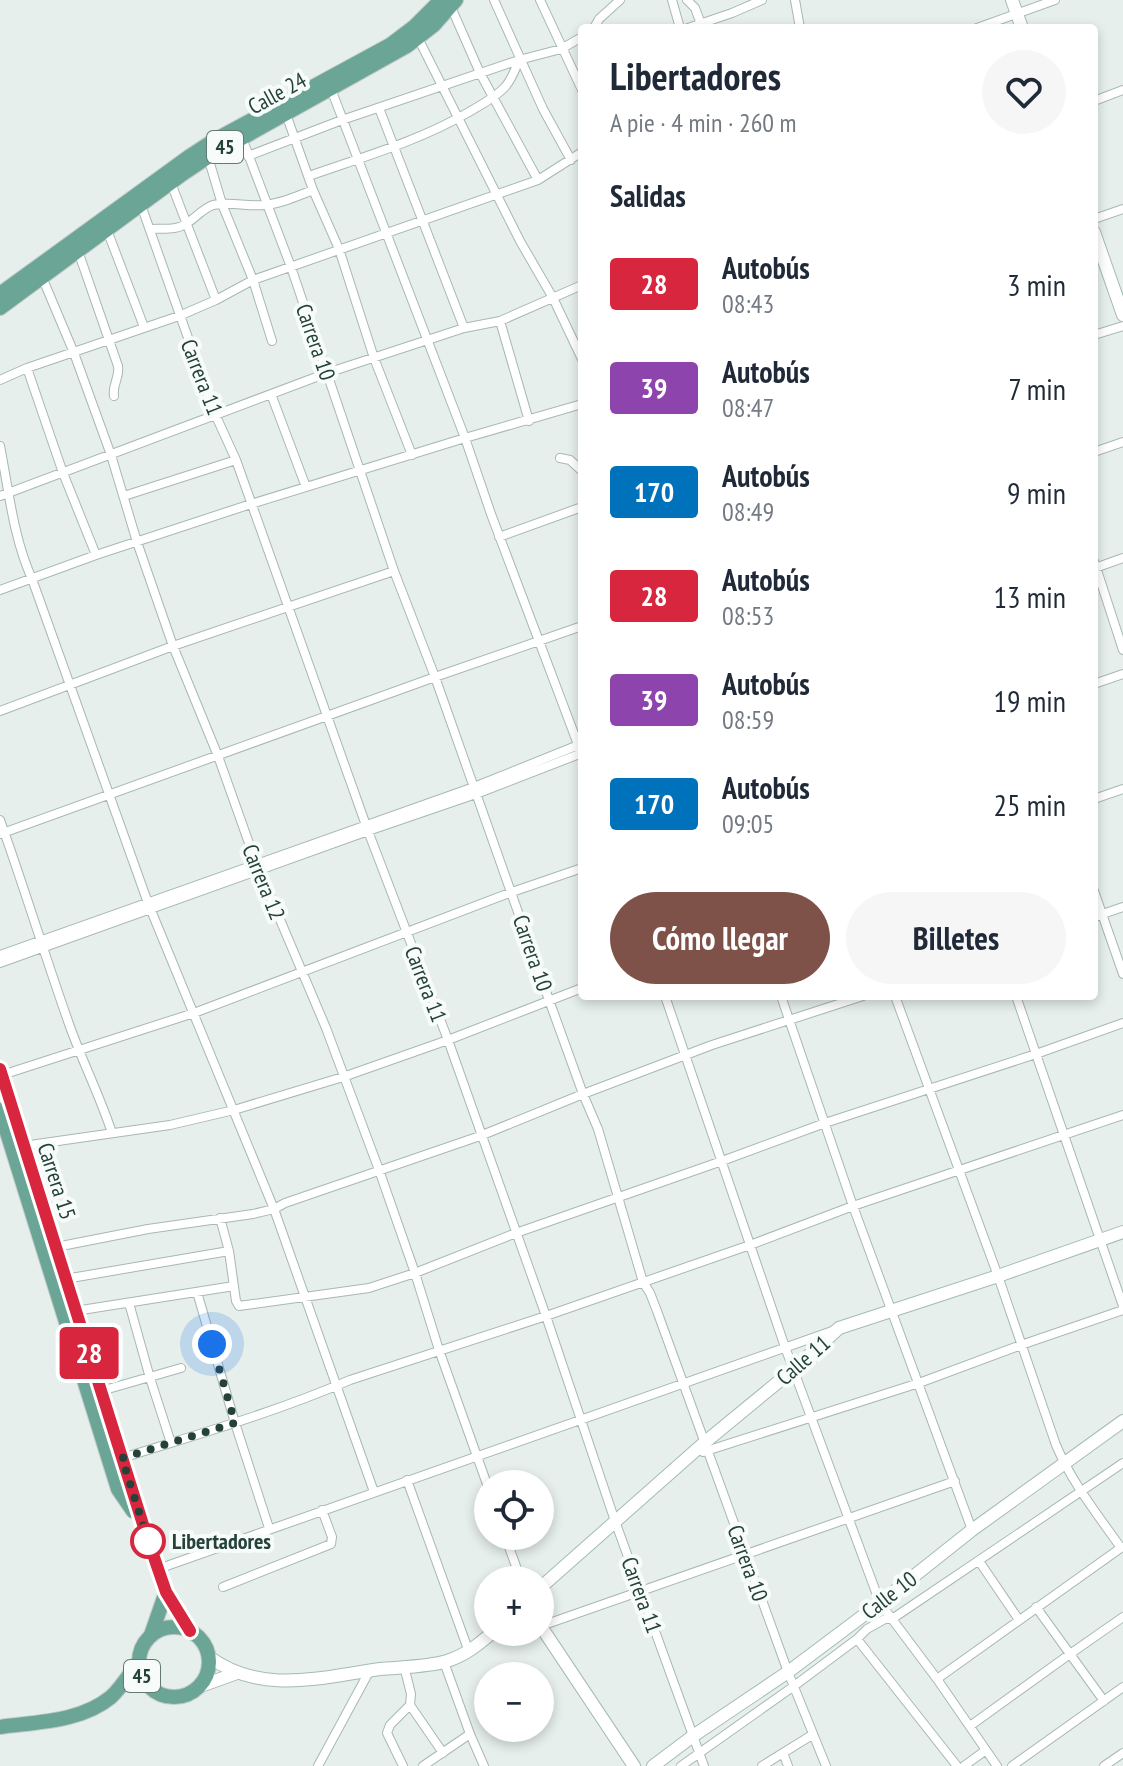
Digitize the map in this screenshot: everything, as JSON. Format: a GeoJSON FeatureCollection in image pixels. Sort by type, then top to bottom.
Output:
{"type":"FeatureCollection","features":[{"type":"Feature","properties":{"kind":"main road"},"geometry":{"type":"LineString","coordinates":[[1012,0],[1021,24]]}},
{"type":"Feature","properties":{"kind":"main road","name":"Calle 24"},"geometry":{"type":"LineString","coordinates":[[0,308],[208,157],[418,38],[449,2]]}},
{"type":"Feature","properties":{"kind":"main road","name":"Calle 24"},"geometry":{"type":"LineString","coordinates":[[0,294],[213,141],[390,45],[449,2]]}},
{"type":"Feature","properties":{"kind":"main road"},"geometry":{"type":"LineString","coordinates":[[1098,243],[1123,315]]}},
{"type":"Feature","properties":{"kind":"main road","name":"Carrera 15"},"geometry":{"type":"LineString","coordinates":[[1,1072],[146,1534],[166,1592],[190,1631]]}},
{"type":"Feature","properties":{"kind":"main road","name":"Carrera 15"},"geometry":{"type":"LineString","coordinates":[[0,1110],[4,1138],[118,1489],[146,1534]]}},
{"type":"Feature","properties":{"kind":"main road","name":"Calle 11"},"geometry":{"type":"LineString","coordinates":[[554,1575],[689,1457],[706,1447],[839,1328],[1123,1232]]}},
{"type":"Feature","properties":{"kind":"main road","name":"Calle 10"},"geometry":{"type":"LineString","coordinates":[[653,1766],[788,1672],[972,1530],[1122,1423]]}},
{"type":"Feature","properties":{"kind":"main road","name":"45"},"geometry":{"type":"LineString","coordinates":[[155,1692],[143,1679],[139,1661],[166,1592]]}},
{"type":"Feature","properties":{"kind":"main road","name":"45"},"geometry":{"type":"LineString","coordinates":[[151,1635],[166,1628],[190,1631]]}},
{"type":"Feature","properties":{"kind":"main road"},"geometry":{"type":"LineString","coordinates":[[190,1631],[202,1641],[208,1656],[207,1673],[198,1687]]}},
{"type":"Feature","properties":{"kind":"main road"},"geometry":{"type":"LineString","coordinates":[[208,1656],[237,1673],[295,1681],[444,1662],[476,1646]]}},
{"type":"Feature","properties":{"kind":"main road"},"geometry":{"type":"LineString","coordinates":[[553,1646],[634,1766]]}},
{"type":"Feature","properties":{"kind":"main road","name":"45"},"geometry":{"type":"LineString","coordinates":[[114,1694],[139,1661]]}},
{"type":"Feature","properties":{"kind":"main road"},"geometry":{"type":"LineString","coordinates":[[198,1687],[237,1673]]}},
{"type":"Feature","properties":{"kind":"main road","name":"45"},"geometry":{"type":"LineString","coordinates":[[0,1727],[71,1716],[125,1690],[137,1688],[182,1696],[198,1687]]}},
{"type":"Feature","properties":{"kind":"street"},"geometry":{"type":"LineString","coordinates":[[494,0],[519,60],[571,160]]}},
{"type":"Feature","properties":{"kind":"street"},"geometry":{"type":"LineString","coordinates":[[540,0],[578,82]]}},
{"type":"Feature","properties":{"kind":"street"},"geometry":{"type":"LineString","coordinates":[[596,24],[620,0]]}},
{"type":"Feature","properties":{"kind":"street"},"geometry":{"type":"LineString","coordinates":[[672,0],[679,24]]}},
{"type":"Feature","properties":{"kind":"street"},"geometry":{"type":"LineString","coordinates":[[687,0],[708,24],[762,0]]}},
{"type":"Feature","properties":{"kind":"street"},"geometry":{"type":"LineString","coordinates":[[795,0],[799,24]]}},
{"type":"Feature","properties":{"kind":"street"},"geometry":{"type":"LineString","coordinates":[[988,24],[1055,0]]}},
{"type":"Feature","properties":{"kind":"street"},"geometry":{"type":"LineString","coordinates":[[449,2],[480,73],[538,180]]}},
{"type":"Feature","properties":{"kind":"street"},"geometry":{"type":"LineString","coordinates":[[418,38],[578,351]]}},
{"type":"Feature","properties":{"kind":"street"},"geometry":{"type":"LineString","coordinates":[[248,156],[342,120],[519,60],[561,49],[578,39]]}},
{"type":"Feature","properties":{"kind":"street"},"geometry":{"type":"LineString","coordinates":[[309,176],[394,147],[458,118],[493,98],[510,80],[519,60]]}},
{"type":"Feature","properties":{"kind":"street"},"geometry":{"type":"LineString","coordinates":[[331,89],[578,742]]}},
{"type":"Feature","properties":{"kind":"street"},"geometry":{"type":"LineString","coordinates":[[1098,99],[1123,90]]}},
{"type":"Feature","properties":{"kind":"street"},"geometry":{"type":"LineString","coordinates":[[379,108],[464,328]]}},
{"type":"Feature","properties":{"kind":"street"},"geometry":{"type":"LineString","coordinates":[[286,114],[313,190],[339,249],[374,358],[412,455]]}},
{"type":"Feature","properties":{"kind":"street","name":"Carrera 10"},"geometry":{"type":"LineString","coordinates":[[242,138],[291,267],[394,571],[598,1129],[643,1282],[657,1311],[744,1554],[826,1766]]}},
{"type":"Feature","properties":{"kind":"street"},"geometry":{"type":"LineString","coordinates":[[0,380],[179,316],[253,280],[538,180],[578,155]]}},
{"type":"Feature","properties":{"kind":"street"},"geometry":{"type":"LineString","coordinates":[[208,157],[272,341]]}},
{"type":"Feature","properties":{"kind":"street"},"geometry":{"type":"LineString","coordinates":[[171,183],[216,300]]}},
{"type":"Feature","properties":{"kind":"street"},"geometry":{"type":"LineString","coordinates":[[150,229],[177,228],[203,210],[227,202],[247,206],[267,205],[313,190]]}},
{"type":"Feature","properties":{"kind":"street","name":"Carrera 11"},"geometry":{"type":"LineString","coordinates":[[141,205],[367,828],[448,1040],[615,1521],[704,1766]]}},
{"type":"Feature","properties":{"kind":"street"},"geometry":{"type":"LineString","coordinates":[[1098,218],[1123,209]]}},
{"type":"Feature","properties":{"kind":"street"},"geometry":{"type":"LineString","coordinates":[[107,230],[144,327]]}},
{"type":"Feature","properties":{"kind":"street"},"geometry":{"type":"LineString","coordinates":[[78,251],[119,374],[114,396]]}},
{"type":"Feature","properties":{"kind":"street","name":"Carrera 12"},"geometry":{"type":"LineString","coordinates":[[42,277],[111,455],[173,646],[218,756],[257,867],[326,1028],[379,1170],[482,1470]]}},
{"type":"Feature","properties":{"kind":"street"},"geometry":{"type":"LineString","coordinates":[[5,494],[327,373],[464,328],[500,321],[578,287]]}},
{"type":"Feature","properties":{"kind":"street"},"geometry":{"type":"LineString","coordinates":[[500,321],[529,421]]}},
{"type":"Feature","properties":{"kind":"street"},"geometry":{"type":"LineString","coordinates":[[1098,334],[1123,326]]}},
{"type":"Feature","properties":{"kind":"street"},"geometry":{"type":"LineString","coordinates":[[27,368],[63,473],[96,555]]}},
{"type":"Feature","properties":{"kind":"street"},"geometry":{"type":"LineString","coordinates":[[271,394],[306,487]]}},
{"type":"Feature","properties":{"kind":"street"},"geometry":{"type":"LineString","coordinates":[[0,590],[251,504],[578,405]]}},
{"type":"Feature","properties":{"kind":"street"},"geometry":{"type":"LineString","coordinates":[[1098,451],[1123,442]]}},
{"type":"Feature","properties":{"kind":"street"},"geometry":{"type":"LineString","coordinates":[[0,446],[5,494],[22,557],[150,906],[274,1209],[374,1492]]}},
{"type":"Feature","properties":{"kind":"street"},"geometry":{"type":"LineString","coordinates":[[560,458],[578,466]]}},
{"type":"Feature","properties":{"kind":"street"},"geometry":{"type":"LineString","coordinates":[[124,496],[236,460]]}},
{"type":"Feature","properties":{"kind":"street"},"geometry":{"type":"LineString","coordinates":[[499,537],[578,508]]}},
{"type":"Feature","properties":{"kind":"street"},"geometry":{"type":"LineString","coordinates":[[1098,565],[1123,558]]}},
{"type":"Feature","properties":{"kind":"street"},"geometry":{"type":"LineString","coordinates":[[0,711],[173,646],[394,571]]}},
{"type":"Feature","properties":{"kind":"street"},"geometry":{"type":"LineString","coordinates":[[1098,575],[1123,650]]}},
{"type":"Feature","properties":{"kind":"street"},"geometry":{"type":"LineString","coordinates":[[2,834],[578,627]]}},
{"type":"Feature","properties":{"kind":"street"},"geometry":{"type":"LineString","coordinates":[[1098,683],[1123,674]]}},
{"type":"Feature","properties":{"kind":"street"},"geometry":{"type":"LineString","coordinates":[[0,963],[41,945],[578,751]]}},
{"type":"Feature","properties":{"kind":"street"},"geometry":{"type":"LineString","coordinates":[[1098,798],[1123,789]]}},
{"type":"Feature","properties":{"kind":"street"},"geometry":{"type":"LineString","coordinates":[[0,820],[2,834],[41,945],[112,1133]]}},
{"type":"Feature","properties":{"kind":"street"},"geometry":{"type":"LineString","coordinates":[[1,1072],[79,1051],[194,1013],[578,869]]}},
{"type":"Feature","properties":{"kind":"street"},"geometry":{"type":"LineString","coordinates":[[1123,907],[1098,916],[1123,974]]}},
{"type":"Feature","properties":{"kind":"street"},"geometry":{"type":"LineString","coordinates":[[0,955],[41,945]]}},
{"type":"Feature","properties":{"kind":"street"},"geometry":{"type":"LineString","coordinates":[[23,1146],[170,1125],[234,1110],[343,1077],[578,989]]}},
{"type":"Feature","properties":{"kind":"street"},"geometry":{"type":"LineString","coordinates":[[666,1000],[785,1347],[880,1603],[997,1766]]}},
{"type":"Feature","properties":{"kind":"street"},"geometry":{"type":"LineString","coordinates":[[782,1000],[853,1206],[972,1530]]}},
{"type":"Feature","properties":{"kind":"street"},"geometry":{"type":"LineString","coordinates":[[56,1247],[274,1209],[480,1136],[686,1055],[851,1000]]}},
{"type":"Feature","properties":{"kind":"street"},"geometry":{"type":"LineString","coordinates":[[896,1000],[1064,1463],[1122,1547],[937,1679]]}},
{"type":"Feature","properties":{"kind":"street"},"geometry":{"type":"LineString","coordinates":[[706,1447],[919,1383],[1123,1308],[1017,1000]]}},
{"type":"Feature","properties":{"kind":"street"},"geometry":{"type":"LineString","coordinates":[[220,1218],[239,1306],[369,1288],[825,1123],[1123,1023]]}},
{"type":"Feature","properties":{"kind":"street"},"geometry":{"type":"LineString","coordinates":[[122,1458],[320,1394],[439,1350],[750,1245],[853,1206],[1123,1115]]}},
{"type":"Feature","properties":{"kind":"street"},"geometry":{"type":"LineString","coordinates":[[64,1279],[229,1251]]}},
{"type":"Feature","properties":{"kind":"street"},"geometry":{"type":"LineString","coordinates":[[75,1311],[234,1286]]}},
{"type":"Feature","properties":{"kind":"street"},"geometry":{"type":"LineString","coordinates":[[197,1292],[269,1528]]}},
{"type":"Feature","properties":{"kind":"street"},"geometry":{"type":"LineString","coordinates":[[129,1303],[171,1443]]}},
{"type":"Feature","properties":{"kind":"street"},"geometry":{"type":"LineString","coordinates":[[158,1569],[839,1328]]}},
{"type":"Feature","properties":{"kind":"street"},"geometry":{"type":"LineString","coordinates":[[101,1392],[181,1368]]}},
{"type":"Feature","properties":{"kind":"street","name":"Calle 10"},"geometry":{"type":"LineString","coordinates":[[681,1766],[794,1686],[878,1621],[892,1619],[1123,1463]]}},
{"type":"Feature","properties":{"kind":"street"},"geometry":{"type":"LineString","coordinates":[[407,1480],[469,1652]]}},
{"type":"Feature","properties":{"kind":"street"},"geometry":{"type":"LineString","coordinates":[[554,1621],[955,1481]]}},
{"type":"Feature","properties":{"kind":"street"},"geometry":{"type":"LineString","coordinates":[[223,1587],[331,1544],[333,1541],[322,1510]]}},
{"type":"Feature","properties":{"kind":"street"},"geometry":{"type":"LineString","coordinates":[[979,1561],[1019,1620]]}},
{"type":"Feature","properties":{"kind":"street"},"geometry":{"type":"LineString","coordinates":[[1036,1607],[1104,1701]]}},
{"type":"Feature","properties":{"kind":"street"},"geometry":{"type":"LineString","coordinates":[[970,1726],[1123,1617]]}},
{"type":"Feature","properties":{"kind":"street"},"geometry":{"type":"LineString","coordinates":[[857,1639],[957,1766]]}},
{"type":"Feature","properties":{"kind":"street"},"geometry":{"type":"LineString","coordinates":[[444,1662],[484,1766]]}},
{"type":"Feature","properties":{"kind":"street"},"geometry":{"type":"LineString","coordinates":[[404,1666],[411,1694],[410,1705],[443,1753]]}},
{"type":"Feature","properties":{"kind":"street"},"geometry":{"type":"LineString","coordinates":[[318,1766],[370,1670]]}},
{"type":"Feature","properties":{"kind":"street"},"geometry":{"type":"LineString","coordinates":[[1012,1766],[1123,1687]]}},
{"type":"Feature","properties":{"kind":"street"},"geometry":{"type":"LineString","coordinates":[[403,1766],[387,1733],[390,1725],[410,1705]]}},
{"type":"Feature","properties":{"kind":"street"},"geometry":{"type":"LineString","coordinates":[[423,1766],[470,1734]]}},
{"type":"Feature","properties":{"kind":"street"},"geometry":{"type":"LineString","coordinates":[[762,1766],[812,1735]]}},
{"type":"Feature","properties":{"kind":"street"},"geometry":{"type":"LineString","coordinates":[[964,1766],[986,1750]]}},
{"type":"Feature","properties":{"kind":"street"},"geometry":{"type":"LineString","coordinates":[[783,1753],[788,1766]]}},
{"type":"Feature","properties":{"kind":"street"},"geometry":{"type":"LineString","coordinates":[[1104,1766],[1123,1753]]}},
{"type":"Feature","properties":{"kind":"bus line","name":"28"},"geometry":{"type":"LineString","coordinates":[[0,1069],[146,1534],[166,1592],[190,1631]]}},
{"type":"Feature","properties":{"kind":"place","name":"Libertadores"},"geometry":{"type":"Point","coordinates":[148,1541]}},
{"type":"Feature","properties":{"kind":"route"},"geometry":{"type":"LineString","coordinates":[[148,1541],[150,1547],[122,1458],[235,1423],[212,1344]]}}]}
